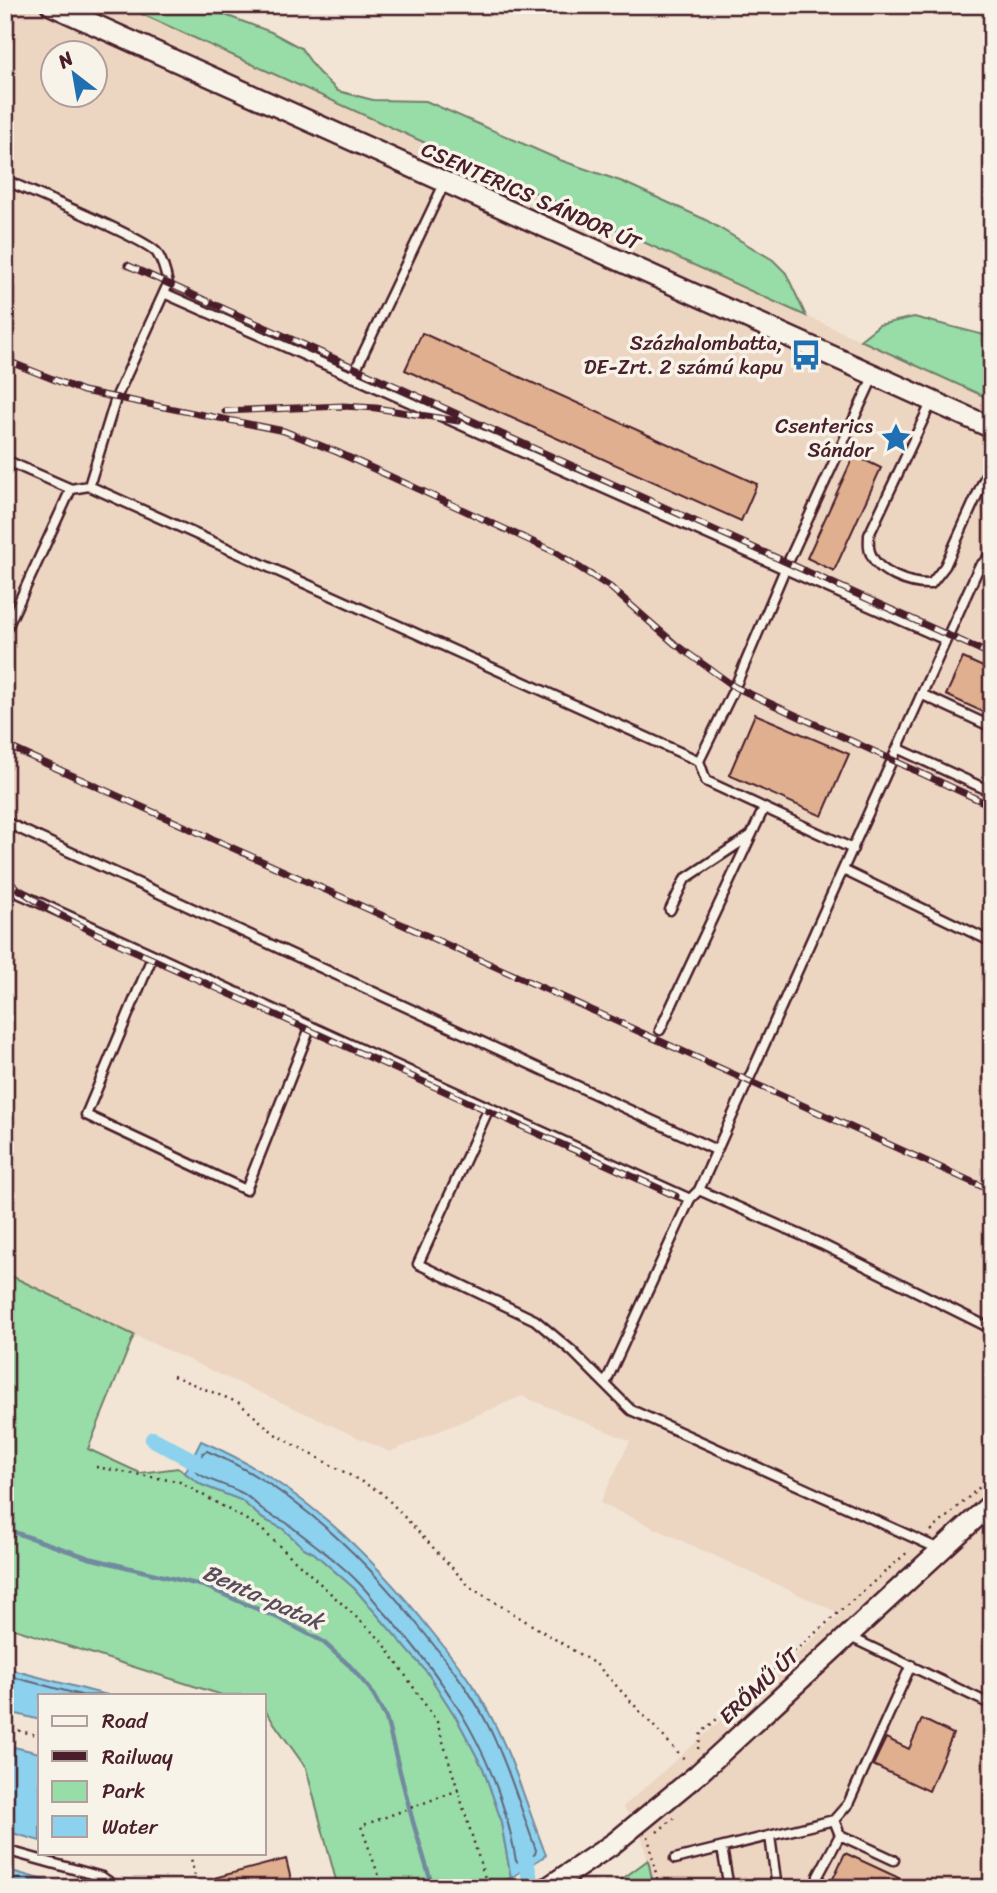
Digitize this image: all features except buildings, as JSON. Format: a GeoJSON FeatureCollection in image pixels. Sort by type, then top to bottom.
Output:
{"type":"FeatureCollection","features":[{"type":"Feature","properties":{"kind":"street","name":"CSENTERICS SÁNDOR ÚT"},"geometry":{"type":"LineString","coordinates":[[51,5],[992,428]]}},
{"type":"Feature","properties":{"kind":"street","name":"ERŐMŰ ÚT"},"geometry":{"type":"LineString","coordinates":[[547,1888],[614,1843],[992,1503]]}},
{"type":"Feature","properties":{"kind":"lane"},"geometry":{"type":"LineString","coordinates":[[5,180],[135,239],[156,251],[165,271],[168,284],[116,398],[89,486]]}},
{"type":"Feature","properties":{"kind":"lane"},"geometry":{"type":"LineString","coordinates":[[352,377],[445,182]]}},
{"type":"Feature","properties":{"kind":"lane"},"geometry":{"type":"LineString","coordinates":[[164,293],[946,640]]}},
{"type":"Feature","properties":{"kind":"lane"},"geometry":{"type":"LineString","coordinates":[[853,849],[706,781],[699,761],[735,687],[873,375]]}},
{"type":"Feature","properties":{"kind":"lane"},"geometry":{"type":"LineString","coordinates":[[932,401],[869,535],[869,550],[880,568],[917,585],[931,584],[945,566],[992,462]]}},
{"type":"Feature","properties":{"kind":"lane"},"geometry":{"type":"LineString","coordinates":[[5,460],[71,489],[89,486],[699,761]]}},
{"type":"Feature","properties":{"kind":"lane"},"geometry":{"type":"LineString","coordinates":[[5,632],[71,489]]}},
{"type":"Feature","properties":{"kind":"lane"},"geometry":{"type":"LineString","coordinates":[[605,1384],[690,1199],[699,1190],[979,567],[992,554]]}},
{"type":"Feature","properties":{"kind":"lane"},"geometry":{"type":"LineString","coordinates":[[923,695],[992,727]]}},
{"type":"Feature","properties":{"kind":"lane"},"geometry":{"type":"LineString","coordinates":[[899,749],[992,792]]}},
{"type":"Feature","properties":{"kind":"lane"},"geometry":{"type":"LineString","coordinates":[[660,1030],[764,808]]}},
{"type":"Feature","properties":{"kind":"lane"},"geometry":{"type":"LineString","coordinates":[[5,822],[716,1150]]}},
{"type":"Feature","properties":{"kind":"lane"},"geometry":{"type":"LineString","coordinates":[[670,910],[685,879],[751,836]]}},
{"type":"Feature","properties":{"kind":"lane"},"geometry":{"type":"LineString","coordinates":[[843,870],[992,942]]}},
{"type":"Feature","properties":{"kind":"lane"},"geometry":{"type":"LineString","coordinates":[[5,887],[690,1199]]}},
{"type":"Feature","properties":{"kind":"lane"},"geometry":{"type":"LineString","coordinates":[[153,955],[86,1115],[246,1190],[310,1028]]}},
{"type":"Feature","properties":{"kind":"lane"},"geometry":{"type":"LineString","coordinates":[[489,1108],[418,1264],[535,1320],[631,1410],[941,1549]]}},
{"type":"Feature","properties":{"kind":"lane"},"geometry":{"type":"LineString","coordinates":[[699,1190],[821,1244],[992,1329]]}},
{"type":"Feature","properties":{"kind":"lane"},"geometry":{"type":"LineString","coordinates":[[847,1636],[992,1705]]}},
{"type":"Feature","properties":{"kind":"lane"},"geometry":{"type":"LineString","coordinates":[[675,1859],[834,1821],[848,1804],[911,1665]]}},
{"type":"Feature","properties":{"kind":"lane"},"geometry":{"type":"LineString","coordinates":[[834,1821],[840,1835],[894,1860]]}},
{"type":"Feature","properties":{"kind":"lane"},"geometry":{"type":"LineString","coordinates":[[818,1888],[818,1876],[840,1835]]}},
{"type":"Feature","properties":{"kind":"lane"},"geometry":{"type":"LineString","coordinates":[[770,1836],[777,1888]]}},
{"type":"Feature","properties":{"kind":"lane"},"geometry":{"type":"LineString","coordinates":[[722,1848],[729,1888]]}},
{"type":"Feature","properties":{"kind":"lane"},"geometry":{"type":"LineString","coordinates":[[5,1850],[102,1877],[118,1888]]}},
{"type":"Feature","properties":{"kind":"path"},"geometry":{"type":"LineString","coordinates":[[173,1376],[239,1404],[275,1434],[382,1493],[470,1587],[597,1665],[694,1769]]}},
{"type":"Feature","properties":{"kind":"path"},"geometry":{"type":"LineString","coordinates":[[96,1466],[180,1482],[258,1527],[382,1641],[437,1722],[488,1888]]}},
{"type":"Feature","properties":{"kind":"path"},"geometry":{"type":"LineString","coordinates":[[694,1769],[701,1733],[992,1476]]}},
{"type":"Feature","properties":{"kind":"path"},"geometry":{"type":"LineString","coordinates":[[5,1727],[38,1735]]}},
{"type":"Feature","properties":{"kind":"path"},"geometry":{"type":"LineString","coordinates":[[383,1888],[361,1826],[459,1790]]}},
{"type":"Feature","properties":{"kind":"path"},"geometry":{"type":"LineString","coordinates":[[649,1838],[659,1888]]}},
{"type":"Feature","properties":{"kind":"path"},"geometry":{"type":"LineString","coordinates":[[190,1854],[197,1888]]}},
{"type":"Feature","properties":{"kind":"shaded area"},"geometry":{"type":"Polygon","coordinates":[[[5,5],[122,5],[992,400],[992,1888],[654,1888],[640,1830],[623,1807],[841,1614],[600,1503],[630,1441],[522,1396],[390,1452],[134,1335],[5,1272],[5,5]]]}},
{"type":"Feature","properties":{"kind":"green space"},"geometry":{"type":"Polygon","coordinates":[[[122,5],[198,5],[271,32],[301,48],[318,72],[338,91],[373,100],[426,101],[560,160],[623,182],[704,219],[773,260],[786,273],[806,316],[122,5]]]}},
{"type":"Feature","properties":{"kind":"green space"},"geometry":{"type":"Polygon","coordinates":[[[914,317],[992,337],[992,400],[860,340],[879,325],[914,317]]]}},
{"type":"Feature","properties":{"kind":"green space"},"geometry":{"type":"Polygon","coordinates":[[[5,1273],[134,1335],[88,1449],[140,1473],[178,1468],[202,1485],[241,1500],[263,1519],[282,1528],[354,1588],[427,1672],[457,1719],[483,1768],[500,1817],[511,1878],[486,1888],[338,1888],[306,1768],[266,1712],[266,1694],[219,1694],[5,1626],[5,1273]]]}},
{"type":"Feature","properties":{"kind":"green space"},"geometry":{"type":"Polygon","coordinates":[[[648,1860],[654,1888],[610,1888],[648,1860]]]}},
{"type":"Feature","properties":{"kind":"water"},"geometry":{"type":"Polygon","coordinates":[[[201,1441],[236,1457],[300,1498],[357,1548],[409,1603],[462,1671],[488,1711],[512,1764],[546,1855],[511,1878],[500,1817],[483,1768],[457,1719],[427,1672],[354,1588],[314,1553],[304,1548],[282,1528],[263,1519],[241,1500],[202,1485],[185,1473],[201,1441]]]}},
{"type":"Feature","properties":{"kind":"water"},"geometry":{"type":"Polygon","coordinates":[[[5,1668],[104,1694],[38,1694],[38,1719],[5,1711],[5,1668]]]}},
{"type":"Feature","properties":{"kind":"water"},"geometry":{"type":"Polygon","coordinates":[[[5,1745],[38,1753],[38,1840],[5,1831],[5,1745]]]}},
{"type":"Feature","properties":{"kind":"water"},"geometry":{"type":"Polygon","coordinates":[[[5,1869],[57,1884],[56,1888],[5,1888],[5,1869]]]}},
{"type":"Feature","properties":{"kind":"waterway"},"geometry":{"type":"LineString","coordinates":[[153,1439],[209,1469]]}},
{"type":"Feature","properties":{"kind":"waterway","name":"Benta-patak"},"geometry":{"type":"LineString","coordinates":[[5,1529],[89,1558],[204,1586],[278,1618],[322,1641],[350,1666],[370,1689],[386,1718],[433,1888]]}},
{"type":"Feature","properties":{"kind":"waterway"},"geometry":{"type":"LineString","coordinates":[[523,1848],[532,1888]]}},
{"type":"Feature","properties":{"kind":"railway"},"geometry":{"type":"LineString","coordinates":[[127,265],[992,655]]}},
{"type":"Feature","properties":{"kind":"railway"},"geometry":{"type":"LineString","coordinates":[[5,360],[83,391],[284,431],[337,452],[555,552],[610,587],[675,644],[735,687],[992,806]]}},
{"type":"Feature","properties":{"kind":"railway"},"geometry":{"type":"LineString","coordinates":[[225,411],[343,406],[376,408],[458,421]]}},
{"type":"Feature","properties":{"kind":"railway"},"geometry":{"type":"LineString","coordinates":[[5,745],[992,1191]]}},
{"type":"Feature","properties":{"kind":"railway"},"geometry":{"type":"LineString","coordinates":[[5,880],[47,908],[95,933],[676,1196]]}},
{"type":"Feature","properties":{"kind":"place","name":"Százhalombatta, DE-Zrt. 2 számú kapu"},"geometry":{"type":"Point","coordinates":[806,355]}},
{"type":"Feature","properties":{"kind":"place","name":"Csenterics Sándor"},"geometry":{"type":"Point","coordinates":[896,438]}}]}
